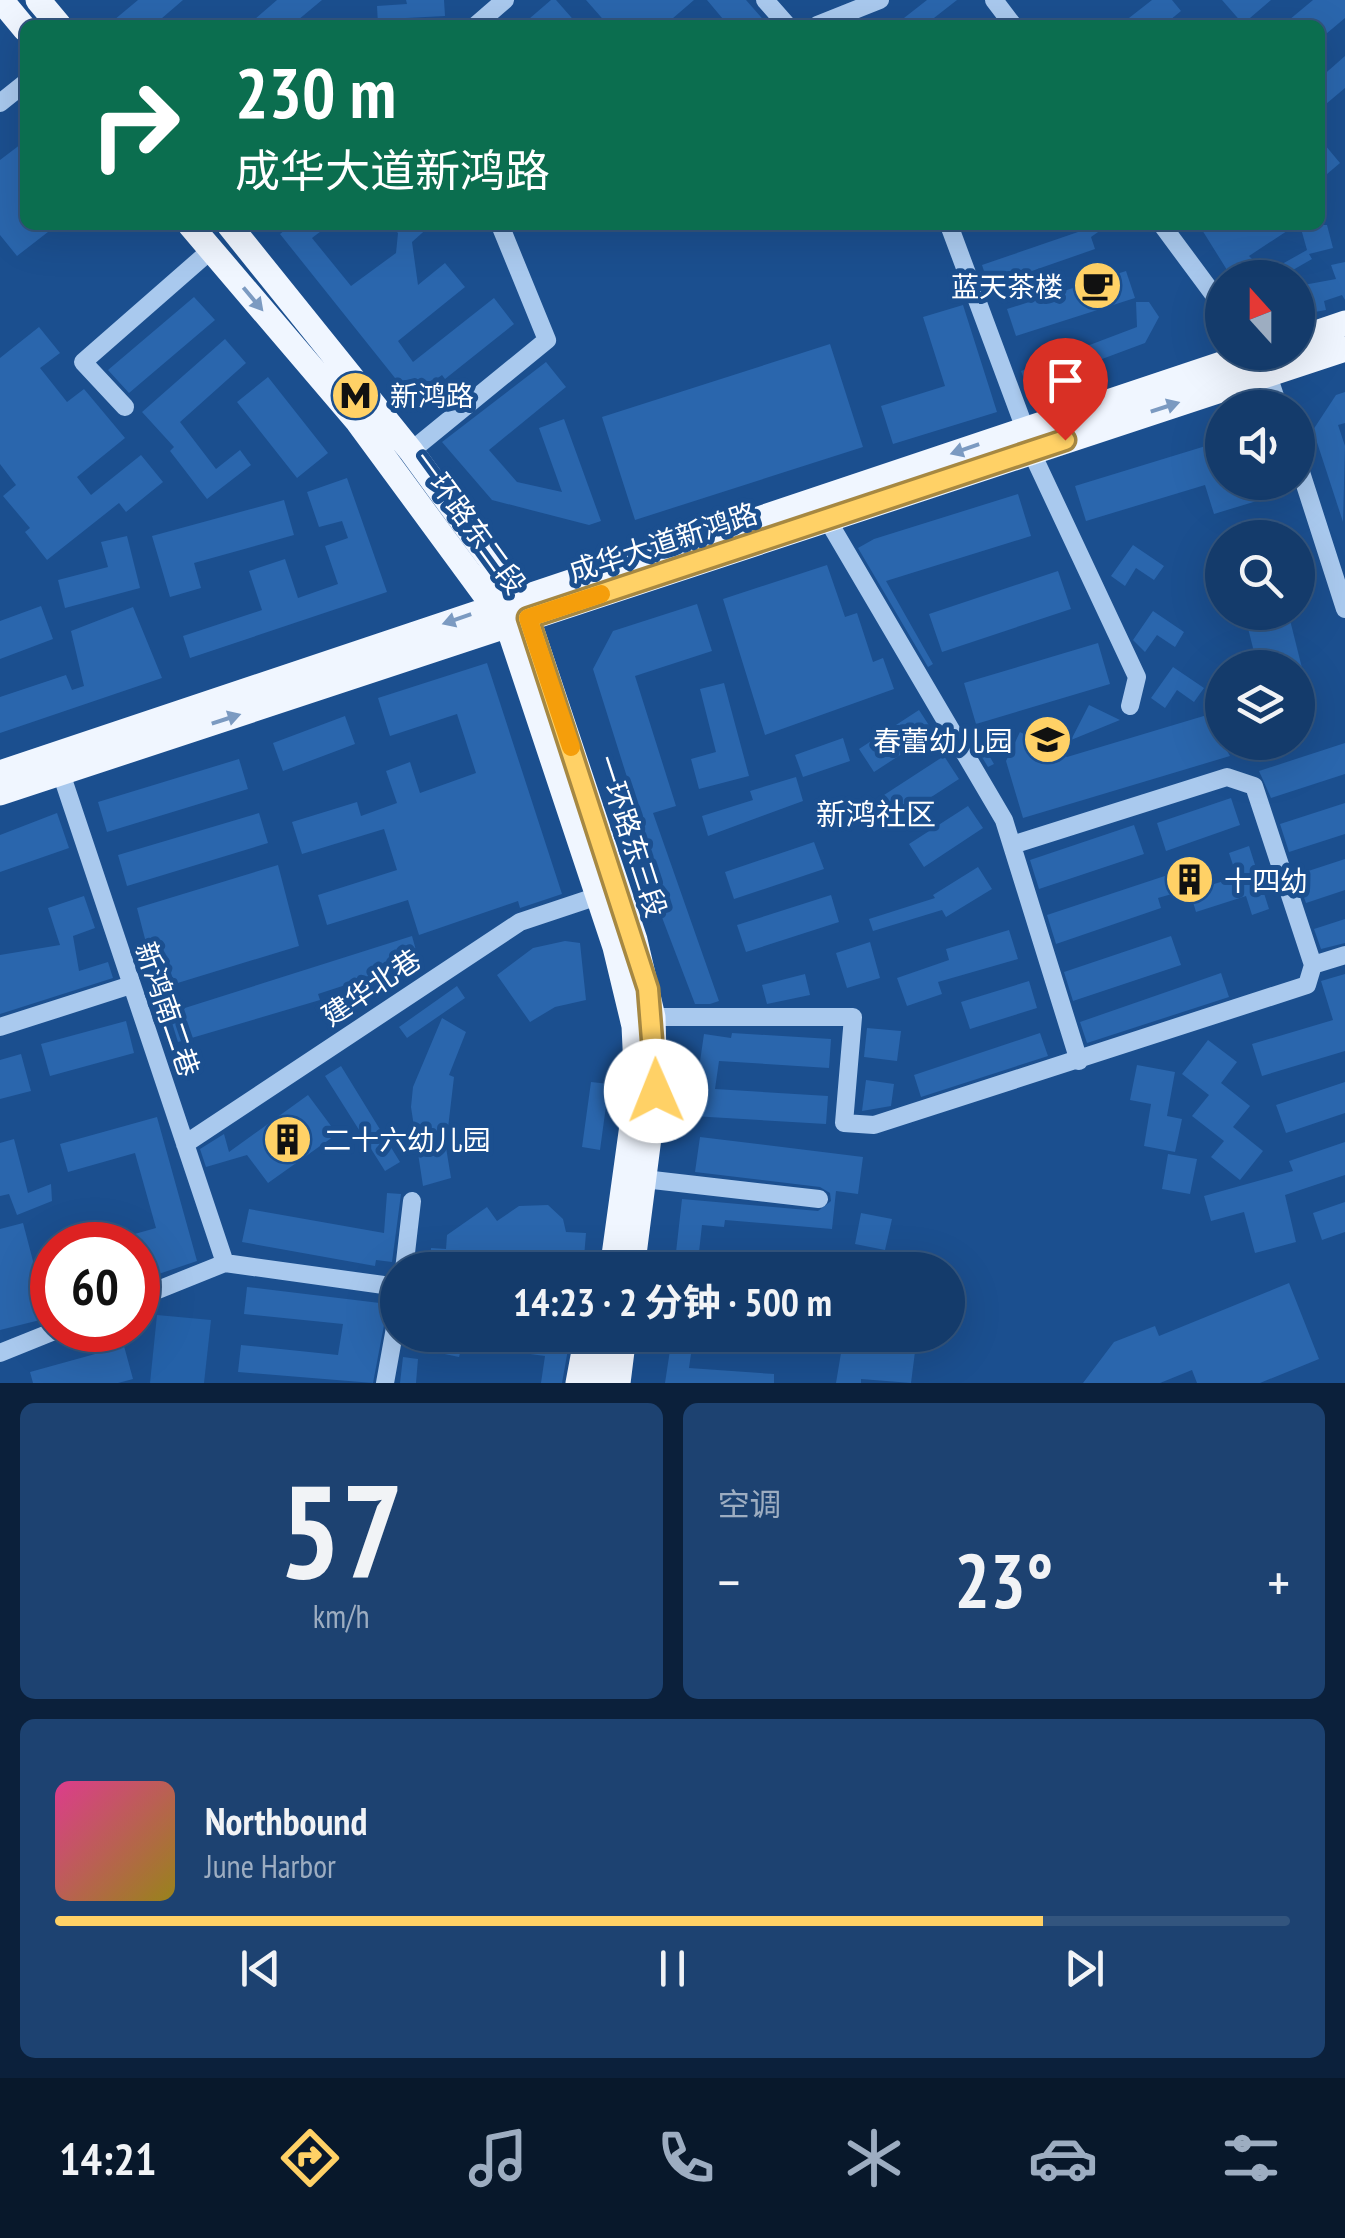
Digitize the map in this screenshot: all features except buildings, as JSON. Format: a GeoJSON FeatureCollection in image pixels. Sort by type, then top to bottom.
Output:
{"type":"FeatureCollection","features":[{"type":"Feature","properties":{"kind":"main road"},"geometry":{"type":"LineString","coordinates":[[1,0],[20,23]]}},
{"type":"Feature","properties":{"kind":"main road"},"geometry":{"type":"LineString","coordinates":[[38,0],[55,20]]}},
{"type":"Feature","properties":{"kind":"main road","name":"一环路东二段"},"geometry":{"type":"LineString","coordinates":[[194,230],[513,612]]}},
{"type":"Feature","properties":{"kind":"main road","name":"一环路东二段"},"geometry":{"type":"LineString","coordinates":[[236,230],[411,451],[513,612]]}},
{"type":"Feature","properties":{"kind":"main road"},"geometry":{"type":"LineString","coordinates":[[1315,333],[1345,323]]}},
{"type":"Feature","properties":{"kind":"main road","name":"成华大道新鸿路"},"geometry":{"type":"LineString","coordinates":[[1315,353],[1345,349]]}},
{"type":"Feature","properties":{"kind":"main road","name":"成华大道新鸿路"},"geometry":{"type":"LineString","coordinates":[[0,793],[513,612],[1229,370]]}},
{"type":"Feature","properties":{"kind":"main road","name":"成华大道新鸿路"},"geometry":{"type":"LineString","coordinates":[[0,773],[513,612],[827,519],[1028,440]]}},
{"type":"Feature","properties":{"kind":"main road","name":"一环路东三段"},"geometry":{"type":"LineString","coordinates":[[513,612],[627,993],[637,1064],[623,1252]]}},
{"type":"Feature","properties":{"kind":"main road","name":"一环路东三段"},"geometry":{"type":"LineString","coordinates":[[513,612],[635,940],[653,1017],[656,1091],[644,1179],[625,1252]]}},
{"type":"Feature","properties":{"kind":"main road"},"geometry":{"type":"LineString","coordinates":[[578,1383],[584,1352]]}},
{"type":"Feature","properties":{"kind":"main road"},"geometry":{"type":"LineString","coordinates":[[598,1383],[602,1352]]}},
{"type":"Feature","properties":{"kind":"main road"},"geometry":{"type":"LineString","coordinates":[[618,1383],[622,1352]]}},
{"type":"Feature","properties":{"kind":"main road"},"geometry":{"type":"LineString","coordinates":[[634,1352],[634,1383]]}},
{"type":"Feature","properties":{"kind":"street"},"geometry":{"type":"LineString","coordinates":[[482,20],[506,0]]}},
{"type":"Feature","properties":{"kind":"street"},"geometry":{"type":"LineString","coordinates":[[765,0],[783,20]]}},
{"type":"Feature","properties":{"kind":"street"},"geometry":{"type":"LineString","coordinates":[[830,20],[880,0]]}},
{"type":"Feature","properties":{"kind":"street"},"geometry":{"type":"LineString","coordinates":[[994,0],[1009,20]]}},
{"type":"Feature","properties":{"kind":"street"},"geometry":{"type":"LineString","coordinates":[[0,103],[20,87]]}},
{"type":"Feature","properties":{"kind":"street"},"geometry":{"type":"LineString","coordinates":[[411,451],[548,340],[502,230]]}},
{"type":"Feature","properties":{"kind":"street"},"geometry":{"type":"LineString","coordinates":[[950,230],[1028,440],[1137,677],[1130,706]]}},
{"type":"Feature","properties":{"kind":"street"},"geometry":{"type":"LineString","coordinates":[[1166,230],[1205,283]]}},
{"type":"Feature","properties":{"kind":"street"},"geometry":{"type":"LineString","coordinates":[[125,407],[83,362],[211,250]]}},
{"type":"Feature","properties":{"kind":"street"},"geometry":{"type":"LineString","coordinates":[[1310,500],[1345,609]]}},
{"type":"Feature","properties":{"kind":"street"},"geometry":{"type":"LineString","coordinates":[[827,519],[1004,820],[1079,1060]]}},
{"type":"Feature","properties":{"kind":"street","name":"新鸿南二巷"},"geometry":{"type":"LineString","coordinates":[[61,773],[225,1263]]}},
{"type":"Feature","properties":{"kind":"street"},"geometry":{"type":"LineString","coordinates":[[653,1017],[853,1017],[844,1123],[874,1125],[1307,985],[1313,965],[1254,786],[1227,777],[1012,845]]}},
{"type":"Feature","properties":{"kind":"street","name":"建华北巷"},"geometry":{"type":"LineString","coordinates":[[185,1144],[520,922],[598,896]]}},
{"type":"Feature","properties":{"kind":"street"},"geometry":{"type":"LineString","coordinates":[[1313,965],[1345,955]]}},
{"type":"Feature","properties":{"kind":"street"},"geometry":{"type":"LineString","coordinates":[[0,1027],[131,985]]}},
{"type":"Feature","properties":{"kind":"street"},"geometry":{"type":"LineString","coordinates":[[644,1179],[819,1199]]}},
{"type":"Feature","properties":{"kind":"street"},"geometry":{"type":"LineString","coordinates":[[406,1252],[412,1202]]}},
{"type":"Feature","properties":{"kind":"street"},"geometry":{"type":"LineString","coordinates":[[160,1289],[225,1263],[380,1285]]}},
{"type":"Feature","properties":{"kind":"street"},"geometry":{"type":"LineString","coordinates":[[0,1353],[30,1341]]}},
{"type":"Feature","properties":{"kind":"street"},"geometry":{"type":"LineString","coordinates":[[385,1383],[391,1352]]}},
{"type":"Feature","properties":{"kind":"shaded area"},"geometry":{"type":"Polygon","coordinates":[[[160,1315],[211,1320],[204,1383],[150,1383],[153,1352],[160,1352],[160,1315]]]}},
{"type":"Feature","properties":{"kind":"slow traffic"},"geometry":{"type":"LineString","coordinates":[[571,747],[528,618],[601,594]]}},
{"type":"Feature","properties":{"kind":"place","name":"蓝天茶楼"},"geometry":{"type":"Point","coordinates":[1098,286]}},
{"type":"Feature","properties":{"kind":"place","name":"新鸿路"},"geometry":{"type":"Point","coordinates":[355,395]}},
{"type":"Feature","properties":{"kind":"place","name":"春蕾幼儿园"},"geometry":{"type":"Point","coordinates":[1048,740]}},
{"type":"Feature","properties":{"kind":"place","name":"十四幼"},"geometry":{"type":"Point","coordinates":[1189,880]}},
{"type":"Feature","properties":{"kind":"place","name":"二十六幼儿园"},"geometry":{"type":"Point","coordinates":[288,1139]}},
{"type":"Feature","properties":{"kind":"district","name":"新鸿社区"},"geometry":{"type":"Point","coordinates":[876,813]}},
{"type":"Feature","properties":{"kind":"route"},"geometry":{"type":"LineString","coordinates":[[656,1091],[653,1017],[635,940],[528,618],[1065,440]]}}]}
